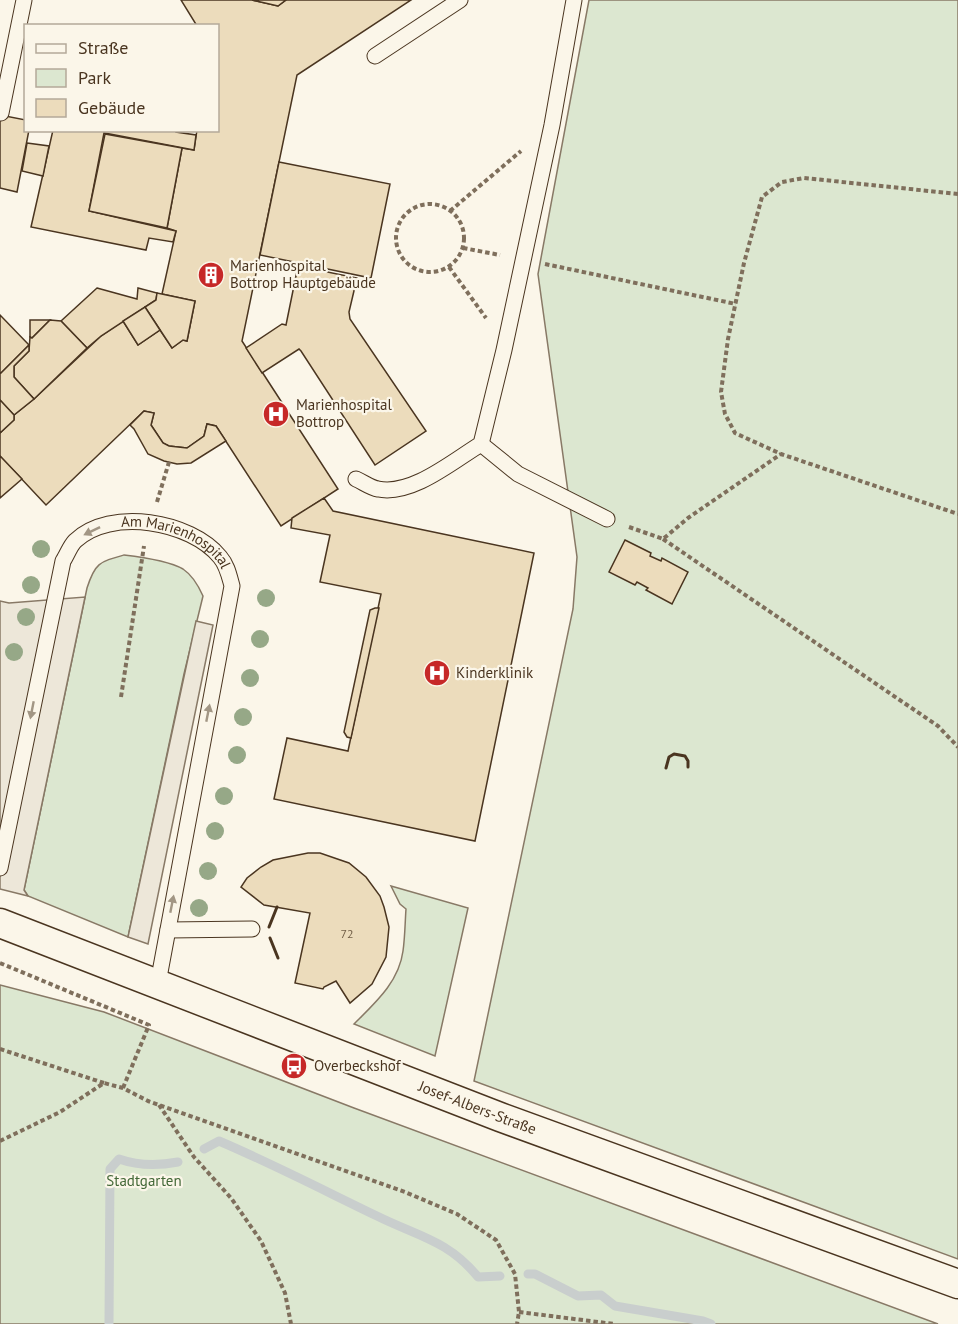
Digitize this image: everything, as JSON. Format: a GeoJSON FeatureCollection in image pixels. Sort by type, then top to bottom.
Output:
{"type":"FeatureCollection","features":[{"type":"Feature","properties":{"kind":"street","name":"Josef-Albers-Straße"},"geometry":{"type":"LineString","coordinates":[[0,923],[158,982],[500,1117],[958,1284]]}},
{"type":"Feature","properties":{"kind":"lane"},"geometry":{"type":"LineString","coordinates":[[1,113],[24,0]]}},
{"type":"Feature","properties":{"kind":"lane"},"geometry":{"type":"LineString","coordinates":[[375,56],[460,0]]}},
{"type":"Feature","properties":{"kind":"lane"},"geometry":{"type":"LineString","coordinates":[[357,479],[378,489],[405,488],[423,482],[481,444],[504,350],[552,125],[574,0]]}},
{"type":"Feature","properties":{"kind":"lane"},"geometry":{"type":"LineString","coordinates":[[481,444],[518,474],[607,519]]}},
{"type":"Feature","properties":{"kind":"lane","name":"Am Marienhospital"},"geometry":{"type":"LineString","coordinates":[[0,868],[63,561],[74,542],[89,531],[109,524],[130,521],[189,533],[220,557],[228,570],[232,586],[158,982]]}},
{"type":"Feature","properties":{"kind":"lane"},"geometry":{"type":"LineString","coordinates":[[168,930],[252,929]]}},
{"type":"Feature","properties":{"kind":"path"},"geometry":{"type":"LineString","coordinates":[[450,211],[552,125]]}},
{"type":"Feature","properties":{"kind":"path"},"geometry":{"type":"LineString","coordinates":[[958,194],[804,178],[782,182],[762,197],[744,263],[721,392],[725,414],[735,433],[781,454],[958,514]]}},
{"type":"Feature","properties":{"kind":"path"},"geometry":{"type":"LineString","coordinates":[[428,205],[440,206],[450,211],[459,221],[464,232],[463,248],[457,259],[449,267],[437,272],[425,272],[414,268],[401,256],[397,245],[397,234],[405,216],[414,209],[428,205]]}},
{"type":"Feature","properties":{"kind":"path"},"geometry":{"type":"LineString","coordinates":[[463,248],[736,304]]}},
{"type":"Feature","properties":{"kind":"path"},"geometry":{"type":"LineString","coordinates":[[449,267],[482,310],[504,350]]}},
{"type":"Feature","properties":{"kind":"path"},"geometry":{"type":"LineString","coordinates":[[663,539],[688,518],[781,454]]}},
{"type":"Feature","properties":{"kind":"path"},"geometry":{"type":"LineString","coordinates":[[121,697],[145,541],[169,462]]}},
{"type":"Feature","properties":{"kind":"path"},"geometry":{"type":"LineString","coordinates":[[607,519],[663,539],[938,726],[958,747]]}},
{"type":"Feature","properties":{"kind":"path"},"geometry":{"type":"LineString","coordinates":[[0,963],[149,1025],[123,1088]]}},
{"type":"Feature","properties":{"kind":"path"},"geometry":{"type":"LineString","coordinates":[[0,1049],[123,1088],[159,1105],[405,1192],[457,1214],[496,1240],[515,1274],[519,1312],[517,1324]]}},
{"type":"Feature","properties":{"kind":"path"},"geometry":{"type":"LineString","coordinates":[[0,1141],[60,1112],[104,1083]]}},
{"type":"Feature","properties":{"kind":"path"},"geometry":{"type":"LineString","coordinates":[[159,1105],[194,1157],[231,1198],[261,1241],[285,1293],[291,1324]]}},
{"type":"Feature","properties":{"kind":"path"},"geometry":{"type":"LineString","coordinates":[[519,1312],[614,1324]]}},
{"type":"Feature","properties":{"kind":"green space"},"geometry":{"type":"Polygon","coordinates":[[[589,0],[958,0],[958,1259],[474,1081],[573,609],[577,557],[538,274],[589,0]]]}},
{"type":"Feature","properties":{"kind":"green space"},"geometry":{"type":"Polygon","coordinates":[[[124,555],[163,562],[183,569],[195,581],[203,596],[184,674],[128,937],[28,896],[24,890],[87,588],[99,565],[124,555]]]}},
{"type":"Feature","properties":{"kind":"green space"},"geometry":{"type":"Polygon","coordinates":[[[391,886],[468,908],[435,1056],[354,1024],[385,991],[397,973],[401,962],[406,909],[400,904],[391,886]]]}},
{"type":"Feature","properties":{"kind":"green space","name":"Stadtgarten"},"geometry":{"type":"Polygon","coordinates":[[[0,985],[104,1012],[354,1108],[938,1324],[0,1324],[0,985]]]}},
{"type":"Feature","properties":{"kind":"shaded area"},"geometry":{"type":"Polygon","coordinates":[[[85,597],[24,890],[28,896],[0,889],[0,601],[9,603],[85,597]]]}},
{"type":"Feature","properties":{"kind":"shaded area"},"geometry":{"type":"Polygon","coordinates":[[[196,621],[213,625],[148,944],[128,937],[196,621]]]}},
{"type":"Feature","properties":{"kind":"building","name":"Marienhospital Bottrop Hauptgebäude"},"geometry":{"type":"Polygon","coordinates":[[[181,0],[252,0],[278,6],[286,0],[411,0],[297,75],[242,341],[338,489],[281,526],[216,426],[207,424],[204,436],[187,448],[169,446],[163,443],[151,425],[154,413],[144,411],[46,505],[0,456],[0,433],[14,420],[14,415],[101,336],[123,321],[138,345],[160,330],[172,348],[183,340],[187,341],[195,301],[162,294],[176,231],[167,228],[182,148],[194,150],[197,132],[219,132],[219,24],[196,24],[181,0]]]}},
{"type":"Feature","properties":{"kind":"building"},"geometry":{"type":"Polygon","coordinates":[[[252,0],[286,0],[278,6],[252,0]]]}},
{"type":"Feature","properties":{"kind":"building"},"geometry":{"type":"Polygon","coordinates":[[[0,115],[24,120],[24,132],[29,132],[17,192],[0,188],[0,115]]]}},
{"type":"Feature","properties":{"kind":"building"},"geometry":{"type":"Polygon","coordinates":[[[53,132],[176,132],[196,135],[194,150],[104,133],[89,211],[176,231],[173,242],[149,238],[146,250],[31,227],[53,132]]]}},
{"type":"Feature","properties":{"kind":"building"},"geometry":{"type":"Polygon","coordinates":[[[105,134],[182,148],[167,228],[89,211],[105,134]]]}},
{"type":"Feature","properties":{"kind":"building"},"geometry":{"type":"Polygon","coordinates":[[[27,143],[49,146],[43,176],[22,171],[27,143]]]}},
{"type":"Feature","properties":{"kind":"building"},"geometry":{"type":"Polygon","coordinates":[[[279,162],[390,184],[371,278],[260,255],[279,162]]]}},
{"type":"Feature","properties":{"kind":"building"},"geometry":{"type":"Polygon","coordinates":[[[298,266],[357,278],[349,312],[350,319],[426,431],[375,465],[299,349],[262,373],[246,348],[282,324],[286,325],[298,266]]]}},
{"type":"Feature","properties":{"kind":"building"},"geometry":{"type":"Polygon","coordinates":[[[97,288],[137,299],[138,288],[157,293],[156,300],[101,336],[87,348],[61,321],[97,288]]]}},
{"type":"Feature","properties":{"kind":"building"},"geometry":{"type":"Polygon","coordinates":[[[157,293],[195,301],[187,341],[183,340],[172,348],[145,307],[156,300],[157,293]]]}},
{"type":"Feature","properties":{"kind":"building"},"geometry":{"type":"Polygon","coordinates":[[[145,307],[160,330],[138,345],[123,321],[145,307]]]}},
{"type":"Feature","properties":{"kind":"building"},"geometry":{"type":"Polygon","coordinates":[[[0,315],[29,345],[0,374],[0,315]]]}},
{"type":"Feature","properties":{"kind":"building"},"geometry":{"type":"Polygon","coordinates":[[[30,320],[50,320],[32,338],[30,337],[30,320]]]}},
{"type":"Feature","properties":{"kind":"building"},"geometry":{"type":"Polygon","coordinates":[[[50,320],[61,321],[87,348],[34,399],[14,377],[14,366],[29,351],[30,337],[32,338],[50,320]]]}},
{"type":"Feature","properties":{"kind":"building"},"geometry":{"type":"Polygon","coordinates":[[[29,345],[29,351],[14,366],[14,377],[34,399],[14,415],[0,400],[0,374],[29,345]]]}},
{"type":"Feature","properties":{"kind":"building"},"geometry":{"type":"Polygon","coordinates":[[[0,400],[14,415],[14,420],[0,433],[0,400]]]}},
{"type":"Feature","properties":{"kind":"building"},"geometry":{"type":"Polygon","coordinates":[[[144,411],[154,413],[151,425],[163,443],[169,446],[187,448],[204,436],[207,424],[216,426],[226,441],[191,463],[177,464],[164,461],[148,454],[130,425],[144,411]]]}},
{"type":"Feature","properties":{"kind":"building"},"geometry":{"type":"Polygon","coordinates":[[[0,456],[22,479],[0,498],[0,456]]]}},
{"type":"Feature","properties":{"kind":"building","name":"Kinderklinik"},"geometry":{"type":"Polygon","coordinates":[[[324,498],[333,511],[534,553],[475,841],[274,799],[287,738],[348,751],[381,594],[320,582],[330,535],[291,528],[292,518],[324,498]]]}},
{"type":"Feature","properties":{"kind":"building"},"geometry":{"type":"Polygon","coordinates":[[[625,540],[651,553],[650,556],[661,561],[662,558],[688,572],[672,604],[646,590],[648,588],[637,582],[635,585],[609,572],[625,540]]]}},
{"type":"Feature","properties":{"kind":"building"},"geometry":{"type":"Polygon","coordinates":[[[379,608],[351,738],[347,737],[344,732],[370,610],[379,608]]]}},
{"type":"Feature","properties":{"kind":"building"},"geometry":{"type":"Polygon","coordinates":[[[320,853],[349,863],[366,877],[380,896],[384,907],[389,927],[386,957],[372,984],[350,1003],[336,981],[323,989],[295,983],[310,913],[264,905],[241,887],[247,878],[273,860],[320,853]]]}},
{"type":"Feature","properties":{"kind":"waterway"},"geometry":{"type":"LineString","coordinates":[[204,1149],[219,1141],[431,1240],[455,1255],[478,1277],[500,1276]]}},
{"type":"Feature","properties":{"kind":"waterway"},"geometry":{"type":"LineString","coordinates":[[109,1324],[110,1169],[119,1159],[148,1165],[178,1162]]}},
{"type":"Feature","properties":{"kind":"waterway"},"geometry":{"type":"LineString","coordinates":[[528,1274],[535,1274],[578,1296],[601,1295],[615,1306],[711,1324]]}},
{"type":"Feature","properties":{"kind":"wall"},"geometry":{"type":"LineString","coordinates":[[666,768],[669,757],[674,754],[685,756],[688,767]]}},
{"type":"Feature","properties":{"kind":"wall"},"geometry":{"type":"LineString","coordinates":[[269,927],[277,907]]}},
{"type":"Feature","properties":{"kind":"wall"},"geometry":{"type":"LineString","coordinates":[[270,938],[278,958]]}},
{"type":"Feature","properties":{"kind":"place","name":"Marienhospital Bottrop Hauptgebäude"},"geometry":{"type":"Point","coordinates":[211,275]}},
{"type":"Feature","properties":{"kind":"place","name":"Marienhospital Bottrop"},"geometry":{"type":"Point","coordinates":[276,414]}},
{"type":"Feature","properties":{"kind":"place","name":"Kinderklinik"},"geometry":{"type":"Point","coordinates":[437,673]}},
{"type":"Feature","properties":{"kind":"place","name":"Overbeckshof"},"geometry":{"type":"Point","coordinates":[294,1066]}}]}
